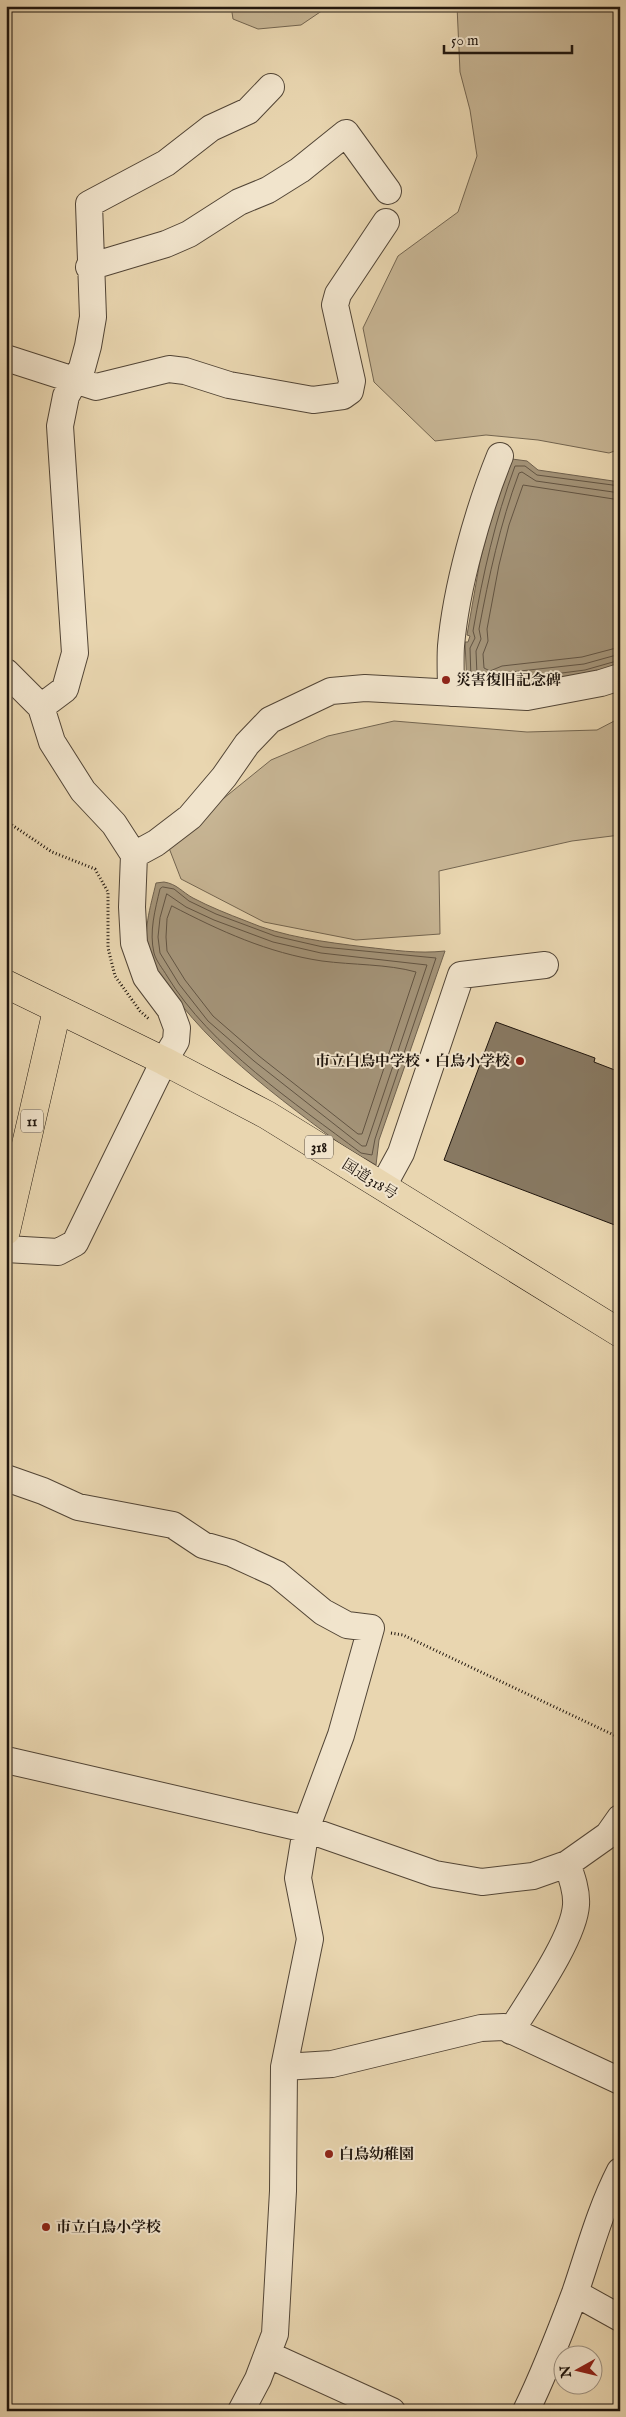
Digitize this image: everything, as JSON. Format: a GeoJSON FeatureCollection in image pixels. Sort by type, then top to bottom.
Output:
{"type":"FeatureCollection","features":[{"type":"Feature","properties":{"kind":"highway","name":"国道318号"},"geometry":{"type":"LineString","coordinates":[[6,984],[57,1010],[170,1051],[267,1115],[387,1178],[620,1333]]}},
{"type":"Feature","properties":{"kind":"highway","name":"11"},"geometry":{"type":"LineString","coordinates":[[6,1231],[57,1010]]}},
{"type":"Feature","properties":{"kind":"street"},"geometry":{"type":"LineString","coordinates":[[41,707],[65,689],[75,653],[60,426],[66,396],[75,380],[88,346],[92,317],[89,267],[89,204],[166,163],[211,128],[248,111],[271,87]]}},
{"type":"Feature","properties":{"kind":"street"},"geometry":{"type":"LineString","coordinates":[[89,267],[166,244],[189,234],[239,202],[268,190],[292,175],[346,133],[388,191]]}},
{"type":"Feature","properties":{"kind":"street"},"geometry":{"type":"LineString","coordinates":[[6,358],[96,387],[169,369],[184,371],[229,385],[313,400],[343,396],[350,391],[352,381],[335,305],[338,294],[386,222]]}},
{"type":"Feature","properties":{"kind":"street"},"geometry":{"type":"LineString","coordinates":[[451,693],[451,646],[461,589],[488,485],[500,456]]}},
{"type":"Feature","properties":{"kind":"street"},"geometry":{"type":"LineString","coordinates":[[6,672],[41,707],[52,742],[83,791],[114,824],[134,855],[132,907],[134,943],[146,977],[170,1009],[177,1028],[170,1051],[75,1243],[58,1252],[6,1249]]}},
{"type":"Feature","properties":{"kind":"street"},"geometry":{"type":"LineString","coordinates":[[134,855],[156,843],[190,817],[224,777],[248,744],[270,720],[330,691],[356,689],[527,697],[620,678]]}},
{"type":"Feature","properties":{"kind":"street"},"geometry":{"type":"LineString","coordinates":[[387,1178],[401,1153],[461,974],[545,965]]}},
{"type":"Feature","properties":{"kind":"street"},"geometry":{"type":"LineString","coordinates":[[6,1478],[43,1491],[78,1507],[173,1525],[203,1546],[230,1553],[277,1574],[323,1612],[346,1625],[371,1628],[341,1735],[306,1829],[298,1878],[310,1939],[284,2067],[280,2274],[275,2334],[268,2355],[241,2411]]}},
{"type":"Feature","properties":{"kind":"street"},"geometry":{"type":"LineString","coordinates":[[6,1760],[306,1829],[435,1874],[482,1882],[533,1876],[566,1864],[608,1835],[620,1818]]}},
{"type":"Feature","properties":{"kind":"street"},"geometry":{"type":"LineString","coordinates":[[511,2031],[572,1928],[576,1904],[574,1884],[566,1864]]}},
{"type":"Feature","properties":{"kind":"street"},"geometry":{"type":"LineString","coordinates":[[284,2067],[332,2064],[481,2028],[504,2027],[620,2081]]}},
{"type":"Feature","properties":{"kind":"street"},"geometry":{"type":"LineString","coordinates":[[526,2411],[546,2370],[575,2293],[605,2202],[620,2171]]}},
{"type":"Feature","properties":{"kind":"street"},"geometry":{"type":"LineString","coordinates":[[575,2293],[620,2318]]}},
{"type":"Feature","properties":{"kind":"street"},"geometry":{"type":"LineString","coordinates":[[268,2355],[392,2411]]}},
{"type":"Feature","properties":{"kind":"path"},"geometry":{"type":"LineString","coordinates":[[6,821],[52,852],[95,869],[108,892],[108,948],[115,976],[170,1051]]}},
{"type":"Feature","properties":{"kind":"path"},"geometry":{"type":"LineString","coordinates":[[371,1628],[402,1636],[620,1738]]}},
{"type":"Feature","properties":{"kind":"shaded area"},"geometry":{"type":"Polygon","coordinates":[[[231,6],[329,6],[301,25],[258,29],[233,19],[231,6]]]}},
{"type":"Feature","properties":{"kind":"shaded area"},"geometry":{"type":"Polygon","coordinates":[[[457,6],[620,6],[620,449],[609,453],[538,440],[486,435],[435,441],[374,382],[363,328],[398,256],[458,212],[477,156],[470,110],[460,72],[457,6]]]}},
{"type":"Feature","properties":{"kind":"shaded area"},"geometry":{"type":"Polygon","coordinates":[[[620,718],[620,835],[572,841],[439,871],[440,934],[356,940],[264,922],[181,879],[169,848],[208,811],[271,760],[328,736],[394,721],[527,732],[597,730],[620,718]]]}},
{"type":"Feature","properties":{"kind":"water"},"geometry":{"type":"Polygon","coordinates":[[[512,459],[527,461],[538,470],[620,482],[620,665],[563,678],[467,687],[465,642],[468,642],[470,636],[467,635],[480,561],[491,519],[512,459]]]}},
{"type":"Feature","properties":{"kind":"water"},"geometry":{"type":"Polygon","coordinates":[[[164,882],[219,910],[260,927],[289,935],[395,950],[445,951],[379,1140],[376,1165],[364,1158],[363,1161],[255,1078],[228,1055],[182,1006],[154,967],[147,949],[148,920],[156,883],[164,882]]]}},
{"type":"Feature","properties":{"kind":"building"},"geometry":{"type":"Polygon","coordinates":[[[496,1022],[595,1058],[594,1062],[620,1072],[620,1227],[444,1160],[496,1022]]]}},
{"type":"Feature","properties":{"kind":"place","name":"災害復旧記念碑"},"geometry":{"type":"Point","coordinates":[446,680]}},
{"type":"Feature","properties":{"kind":"place","name":"市立白鳥中学校・白鳥小学校"},"geometry":{"type":"Point","coordinates":[520,1061]}},
{"type":"Feature","properties":{"kind":"place","name":"白鳥幼稚園"},"geometry":{"type":"Point","coordinates":[329,2154]}},
{"type":"Feature","properties":{"kind":"place","name":"市立白鳥小学校"},"geometry":{"type":"Point","coordinates":[46,2227]}}]}
